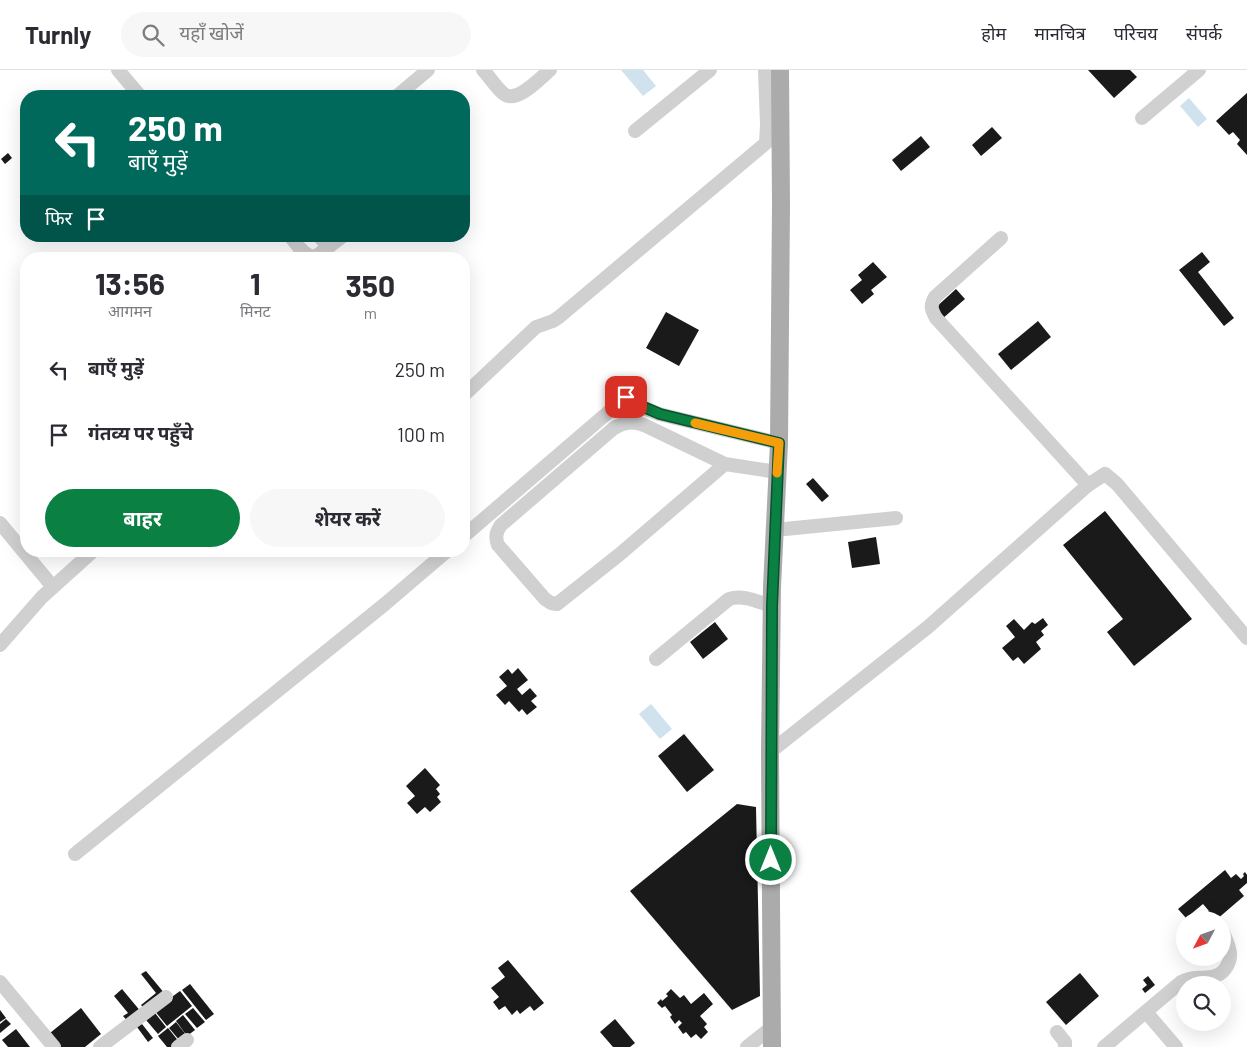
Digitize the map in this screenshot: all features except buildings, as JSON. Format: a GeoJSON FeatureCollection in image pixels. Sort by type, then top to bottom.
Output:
{"type":"FeatureCollection","features":[{"type":"Feature","properties":{"kind":"main road"},"geometry":{"type":"LineString","coordinates":[[772,1047],[770,752],[772,606],[779,443],[780,70]]}},
{"type":"Feature","properties":{"kind":"street"},"geometry":{"type":"LineString","coordinates":[[118,70],[135,90]]}},
{"type":"Feature","properties":{"kind":"street"},"geometry":{"type":"LineString","coordinates":[[404,90],[428,70]]}},
{"type":"Feature","properties":{"kind":"street"},"geometry":{"type":"LineString","coordinates":[[483,70],[504,94],[516,97],[550,70]]}},
{"type":"Feature","properties":{"kind":"street"},"geometry":{"type":"LineString","coordinates":[[635,131],[710,70]]}},
{"type":"Feature","properties":{"kind":"street"},"geometry":{"type":"LineString","coordinates":[[470,389],[536,327],[553,321],[766,143],[765,70]]}},
{"type":"Feature","properties":{"kind":"street"},"geometry":{"type":"LineString","coordinates":[[1142,118],[1199,70]]}},
{"type":"Feature","properties":{"kind":"street"},"geometry":{"type":"LineString","coordinates":[[1001,238],[935,296],[931,310],[936,318],[1088,485]]}},
{"type":"Feature","properties":{"kind":"street"},"geometry":{"type":"LineString","coordinates":[[295,242],[304,252]]}},
{"type":"Feature","properties":{"kind":"street"},"geometry":{"type":"LineString","coordinates":[[324,242],[329,248]]}},
{"type":"Feature","properties":{"kind":"street"},"geometry":{"type":"LineString","coordinates":[[323,252],[336,242]]}},
{"type":"Feature","properties":{"kind":"street"},"geometry":{"type":"LineString","coordinates":[[470,531],[626,397],[638,405],[660,414],[779,443]]}},
{"type":"Feature","properties":{"kind":"street"},"geometry":{"type":"LineString","coordinates":[[725,464],[557,604],[545,599],[498,545],[497,531],[501,525],[614,428],[623,423],[634,421],[644,425],[725,464],[777,472]]}},
{"type":"Feature","properties":{"kind":"street"},"geometry":{"type":"LineString","coordinates":[[770,752],[928,627],[1088,485],[1105,474],[1117,484],[1247,638]]}},
{"type":"Feature","properties":{"kind":"street"},"geometry":{"type":"LineString","coordinates":[[775,530],[896,518]]}},
{"type":"Feature","properties":{"kind":"street"},"geometry":{"type":"LineString","coordinates":[[0,523],[20,547]]}},
{"type":"Feature","properties":{"kind":"street"},"geometry":{"type":"LineString","coordinates":[[28,557],[53,587]]}},
{"type":"Feature","properties":{"kind":"street"},"geometry":{"type":"LineString","coordinates":[[0,645],[31,608],[86,557]]}},
{"type":"Feature","properties":{"kind":"street"},"geometry":{"type":"LineString","coordinates":[[75,854],[385,604],[439,557]]}},
{"type":"Feature","properties":{"kind":"street"},"geometry":{"type":"LineString","coordinates":[[656,659],[729,599],[736,596],[744,597],[772,606]]}},
{"type":"Feature","properties":{"kind":"street"},"geometry":{"type":"LineString","coordinates":[[1104,1047],[1185,979],[1216,976],[1226,966]]}},
{"type":"Feature","properties":{"kind":"street"},"geometry":{"type":"LineString","coordinates":[[0,982],[54,1047]]}},
{"type":"Feature","properties":{"kind":"street"},"geometry":{"type":"LineString","coordinates":[[100,1047],[166,997]]}},
{"type":"Feature","properties":{"kind":"street"},"geometry":{"type":"LineString","coordinates":[[1146,1012],[1176,1047]]}},
{"type":"Feature","properties":{"kind":"street"},"geometry":{"type":"LineString","coordinates":[[747,1047],[771,1028]]}},
{"type":"Feature","properties":{"kind":"street"},"geometry":{"type":"LineString","coordinates":[[1057,1032],[1066,1042],[1065,1047]]}},
{"type":"Feature","properties":{"kind":"water"},"geometry":{"type":"Polygon","coordinates":[[[621,70],[643,70],[656,86],[643,96],[621,70]]]}},
{"type":"Feature","properties":{"kind":"water"},"geometry":{"type":"Polygon","coordinates":[[[1189,98],[1207,119],[1198,127],[1180,106],[1189,98]]]}},
{"type":"Feature","properties":{"kind":"water"},"geometry":{"type":"Polygon","coordinates":[[[651,704],[672,729],[660,739],[639,714],[651,704]]]}},
{"type":"Feature","properties":{"kind":"slow traffic"},"geometry":{"type":"LineString","coordinates":[[695,423],[779,443],[777,473]]}},
{"type":"Feature","properties":{"kind":"route"},"geometry":{"type":"LineString","coordinates":[[626,397],[644,408],[660,414],[779,443],[772,587],[771,860]]}}]}
